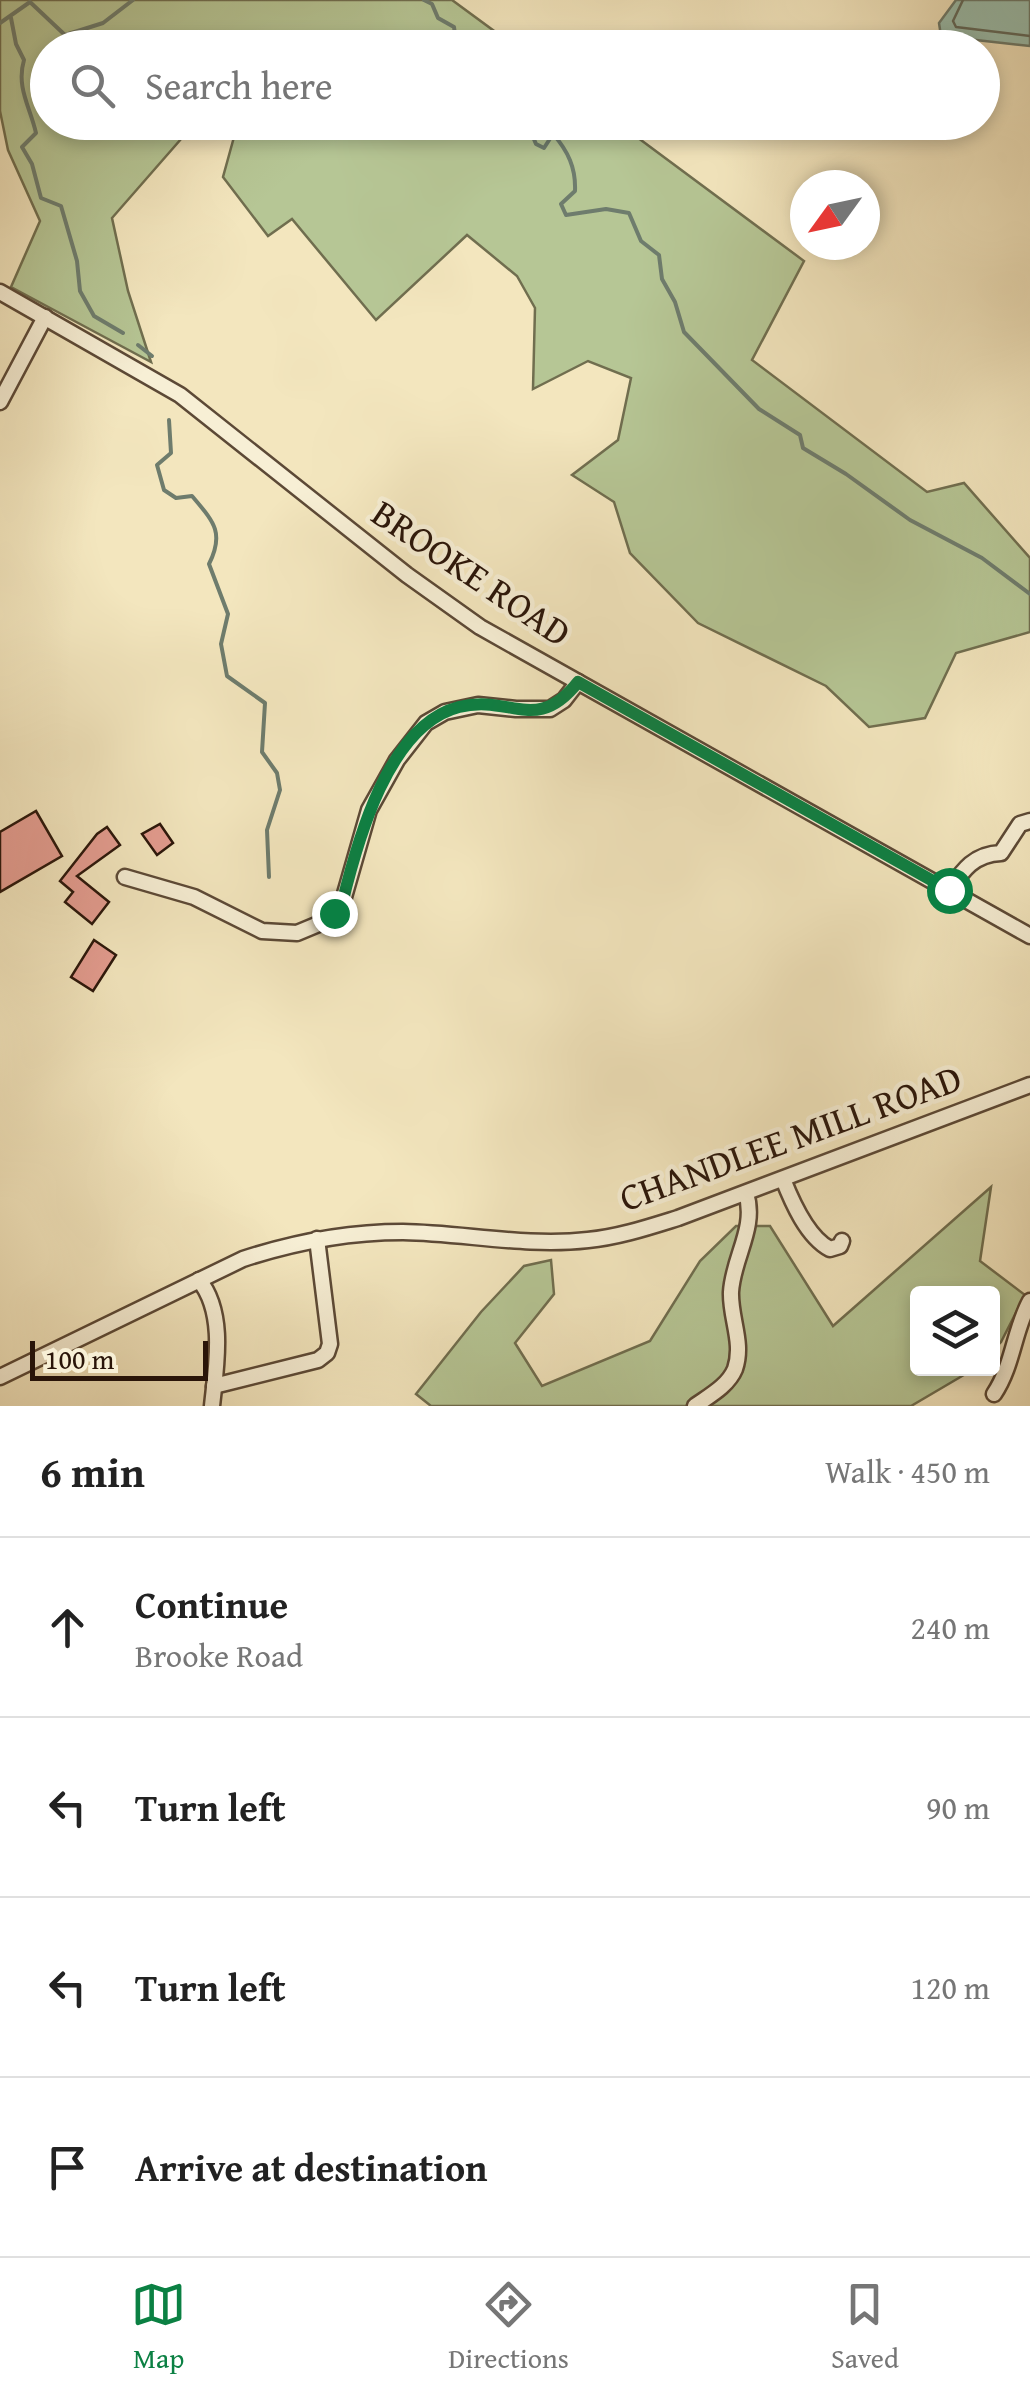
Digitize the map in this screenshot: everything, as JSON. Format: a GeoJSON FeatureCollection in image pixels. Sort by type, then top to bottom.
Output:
{"type":"FeatureCollection","features":[{"type":"Feature","properties":{"kind":"street","name":"BROOKE ROAD"},"geometry":{"type":"LineString","coordinates":[[0,292],[180,396],[480,627],[1030,936]]}},
{"type":"Feature","properties":{"kind":"street"},"geometry":{"type":"LineString","coordinates":[[0,402],[45,316]]}},
{"type":"Feature","properties":{"kind":"street"},"geometry":{"type":"LineString","coordinates":[[125,877],[194,897],[262,931],[297,933],[321,923],[342,904],[369,810],[397,760],[426,722],[445,712],[478,704],[516,710],[550,709],[564,700],[578,682]]}},
{"type":"Feature","properties":{"kind":"street"},"geometry":{"type":"LineString","coordinates":[[949,890],[966,866],[1000,853],[1020,824],[1030,821]]}},
{"type":"Feature","properties":{"kind":"street","name":"CHANDLEE MILL ROAD"},"geometry":{"type":"LineString","coordinates":[[0,1377],[244,1259],[283,1246],[317,1239],[404,1232],[538,1242],[588,1240],[664,1223],[1030,1085]]}},
{"type":"Feature","properties":{"kind":"street"},"geometry":{"type":"LineString","coordinates":[[783,1179],[799,1213],[822,1245],[830,1250],[842,1241]]}},
{"type":"Feature","properties":{"kind":"street"},"geometry":{"type":"LineString","coordinates":[[696,1406],[724,1385],[736,1366],[738,1331],[731,1294],[733,1274],[750,1222],[746,1193]]}},
{"type":"Feature","properties":{"kind":"street"},"geometry":{"type":"LineString","coordinates":[[214,1386],[318,1360],[327,1354],[330,1344],[317,1239]]}},
{"type":"Feature","properties":{"kind":"street"},"geometry":{"type":"LineString","coordinates":[[200,1280],[214,1309],[212,1406]]}},
{"type":"Feature","properties":{"kind":"street"},"geometry":{"type":"LineString","coordinates":[[994,1394],[1030,1301]]}},
{"type":"Feature","properties":{"kind":"shaded area"},"geometry":{"type":"Polygon","coordinates":[[[0,0],[452,0],[493,30],[30,30],[30,140],[180,140],[112,218],[128,291],[151,362],[11,287],[40,221],[8,150],[0,111],[0,0]]]}},
{"type":"Feature","properties":{"kind":"shaded area"},"geometry":{"type":"Polygon","coordinates":[[[233,140],[641,140],[790,251],[790,260],[804,261],[752,360],[927,492],[964,483],[1030,558],[1030,632],[956,653],[925,718],[869,727],[826,686],[698,623],[630,553],[614,502],[572,475],[618,440],[631,378],[588,361],[533,389],[535,308],[517,276],[467,235],[376,320],[292,219],[268,236],[223,177],[233,140]]]}},
{"type":"Feature","properties":{"kind":"shaded area"},"geometry":{"type":"Polygon","coordinates":[[[991,1187],[980,1261],[1025,1295],[1000,1343],[1000,1286],[910,1286],[910,1376],[962,1376],[911,1406],[431,1406],[416,1394],[481,1312],[524,1266],[551,1260],[554,1294],[515,1343],[542,1386],[650,1341],[700,1261],[736,1226],[770,1226],[833,1326],[991,1187]]]}},
{"type":"Feature","properties":{"kind":"water"},"geometry":{"type":"Polygon","coordinates":[[[956,0],[1030,0],[1030,46],[1000,43],[1000,30],[940,30],[939,23],[956,0]]]}},
{"type":"Feature","properties":{"kind":"building"},"geometry":{"type":"Polygon","coordinates":[[[36,811],[62,856],[0,892],[0,832],[36,811]]]}},
{"type":"Feature","properties":{"kind":"building"},"geometry":{"type":"Polygon","coordinates":[[[160,824],[173,843],[157,855],[142,834],[160,824]]]}},
{"type":"Feature","properties":{"kind":"building"},"geometry":{"type":"Polygon","coordinates":[[[107,827],[120,845],[77,876],[109,902],[92,924],[65,902],[73,892],[60,881],[107,827]]]}},
{"type":"Feature","properties":{"kind":"building"},"geometry":{"type":"Polygon","coordinates":[[[94,940],[116,955],[93,991],[71,977],[94,940]]]}},
{"type":"Feature","properties":{"kind":"waterway"},"geometry":{"type":"LineString","coordinates":[[81,30],[103,23],[133,0]]}},
{"type":"Feature","properties":{"kind":"waterway"},"geometry":{"type":"LineString","coordinates":[[424,0],[454,30]]}},
{"type":"Feature","properties":{"kind":"waterway"},"geometry":{"type":"LineString","coordinates":[[0,23],[30,2],[60,30]]}},
{"type":"Feature","properties":{"kind":"waterway"},"geometry":{"type":"LineString","coordinates":[[11,18],[24,60],[23,88],[30,112]]}},
{"type":"Feature","properties":{"kind":"waterway"},"geometry":{"type":"LineString","coordinates":[[30,139],[22,147],[32,164],[41,198],[61,206],[77,261],[80,291],[94,316],[123,333]]}},
{"type":"Feature","properties":{"kind":"waterway"},"geometry":{"type":"LineString","coordinates":[[534,140],[544,148],[549,140]]}},
{"type":"Feature","properties":{"kind":"waterway"},"geometry":{"type":"LineString","coordinates":[[558,140],[570,160],[575,183],[575,191],[561,204],[566,215],[606,209],[629,213],[641,241],[659,255],[662,279],[675,302],[684,332],[759,409],[800,435],[803,448],[910,520],[982,558],[1030,594]]}},
{"type":"Feature","properties":{"kind":"waterway"},"geometry":{"type":"LineString","coordinates":[[138,345],[152,356]]}},
{"type":"Feature","properties":{"kind":"waterway"},"geometry":{"type":"LineString","coordinates":[[169,420],[171,453],[157,465],[164,490],[176,498],[192,496],[214,527],[216,543],[209,564],[228,614],[221,644],[227,676],[265,703],[262,752],[277,773],[280,790],[267,830],[269,877]]}},
{"type":"Feature","properties":{"kind":"route"},"geometry":{"type":"LineString","coordinates":[[334,913],[342,904],[369,810],[397,760],[426,722],[445,712],[478,704],[516,710],[550,709],[564,700],[578,682],[949,890]]}}]}
